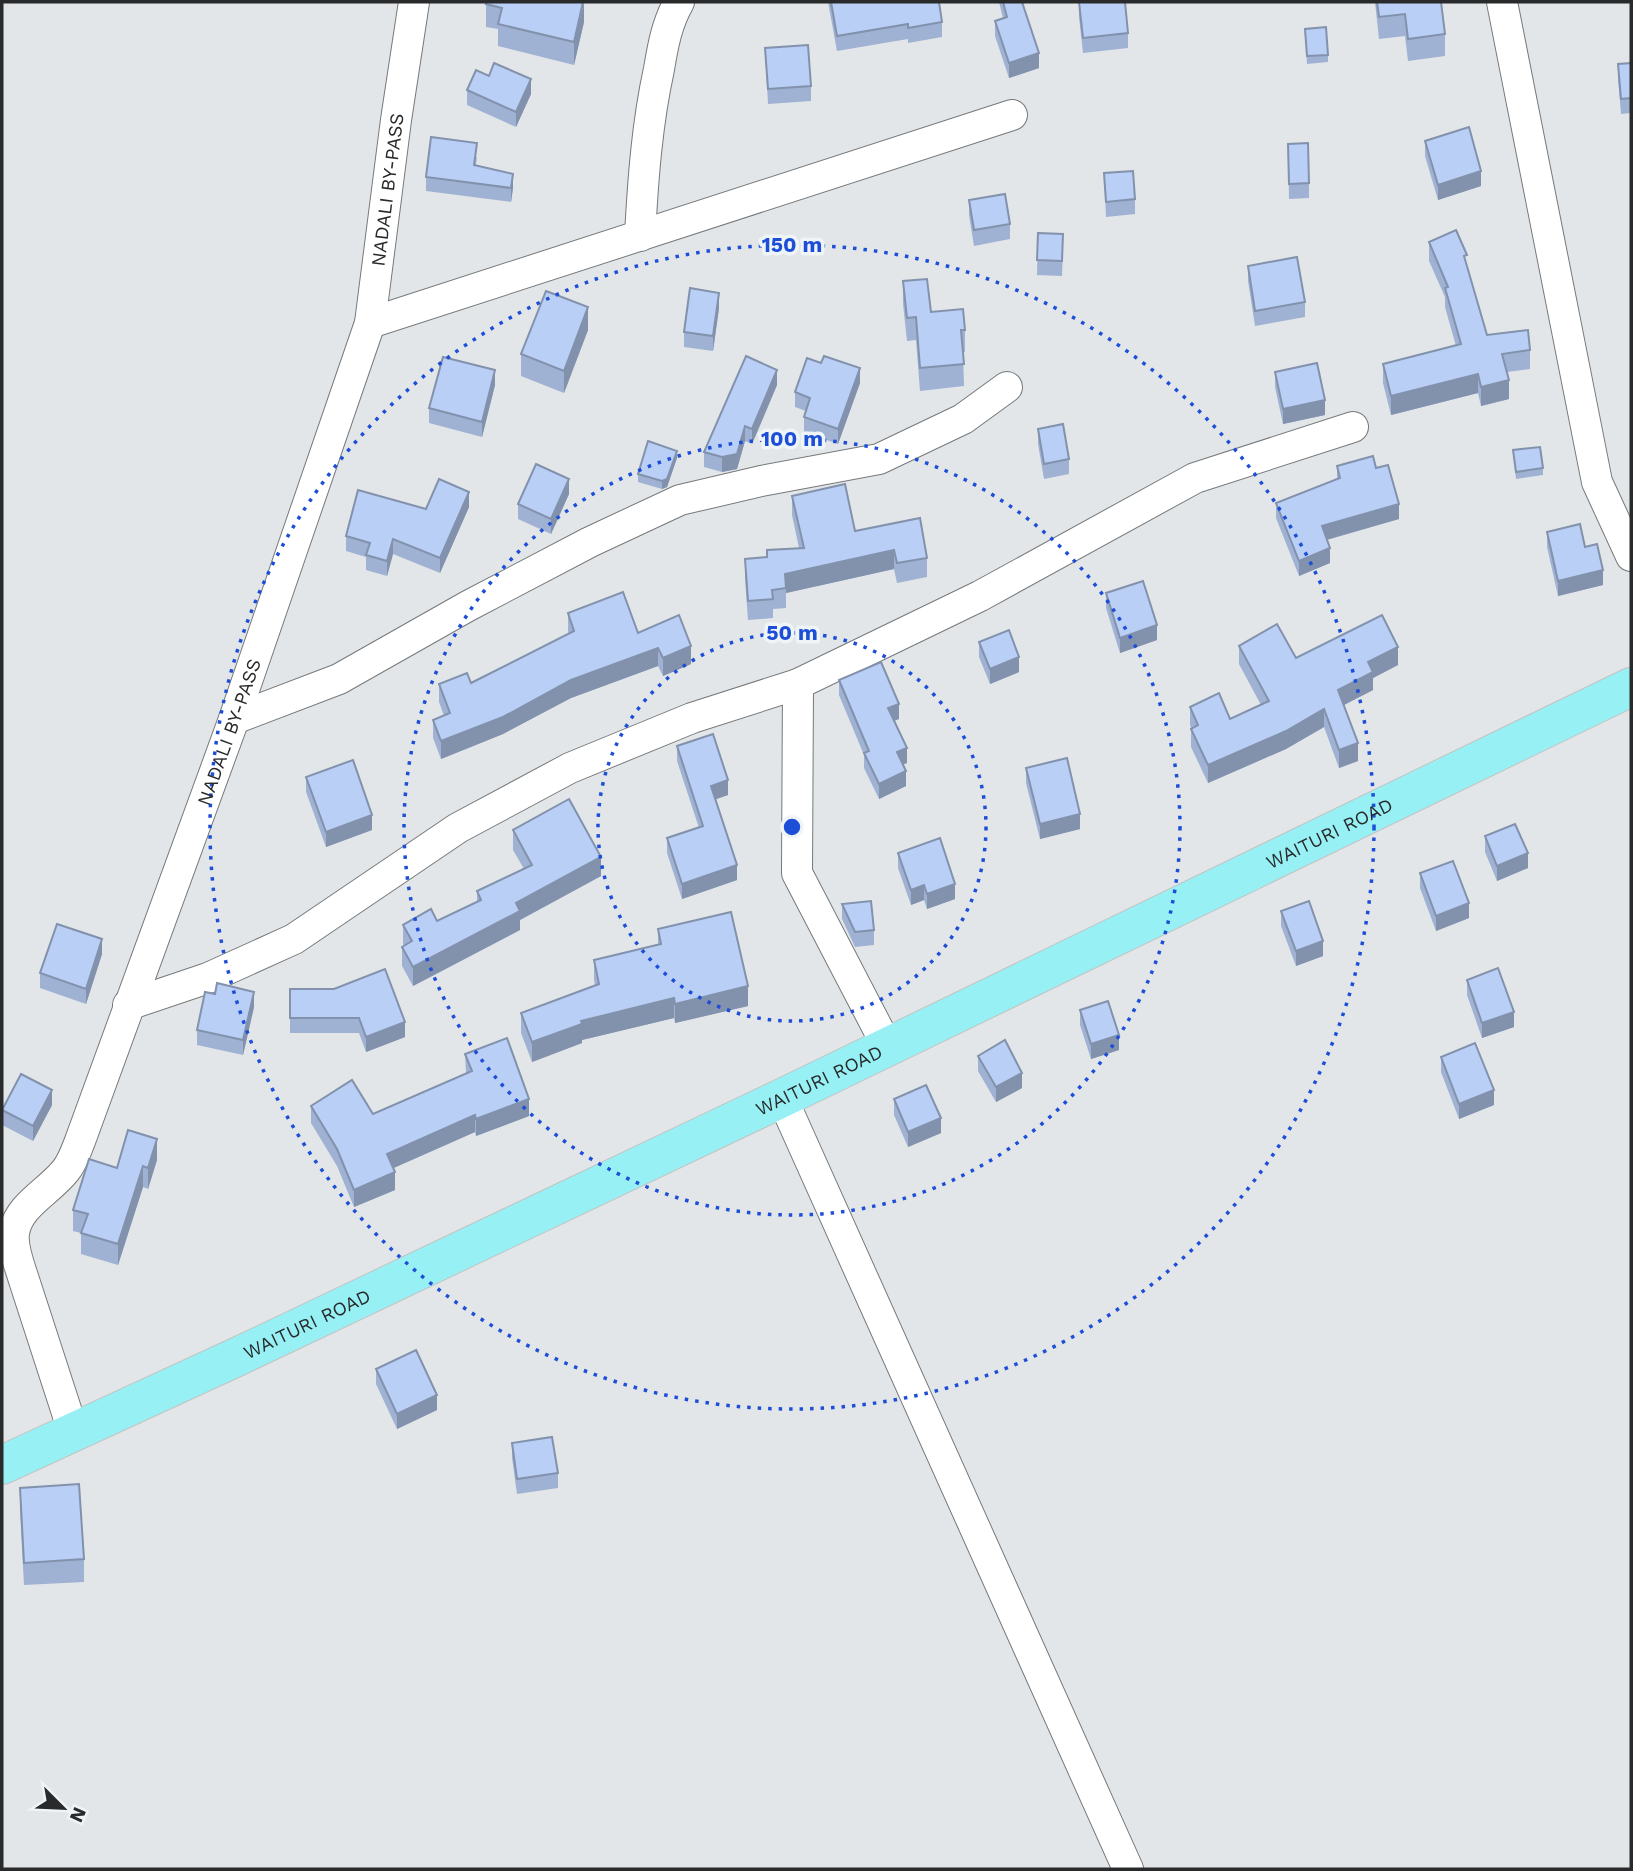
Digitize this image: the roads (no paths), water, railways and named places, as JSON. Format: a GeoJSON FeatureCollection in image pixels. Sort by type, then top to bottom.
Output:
{"type":"FeatureCollection","features":[{"type":"Feature","properties":{"kind":"main road","name":"WAITURI ROAD"},"geometry":{"type":"LineString","coordinates":[[2,1465],[241,1355],[782,1098],[1631,687]]}},
{"type":"Feature","properties":{"kind":"street","name":"NADALI BY-PASS"},"geometry":{"type":"LineString","coordinates":[[72,1431],[16,1255],[14,1234],[26,1209],[64,1173],[72,1161],[234,719],[370,323],[414,2]]}},
{"type":"Feature","properties":{"kind":"street"},"geometry":{"type":"LineString","coordinates":[[640,236],[651,106],[667,29],[679,2]]}},
{"type":"Feature","properties":{"kind":"street"},"geometry":{"type":"LineString","coordinates":[[1502,2],[1597,482],[1631,556]]}},
{"type":"Feature","properties":{"kind":"street"},"geometry":{"type":"LineString","coordinates":[[370,323],[1012,115]]}},
{"type":"Feature","properties":{"kind":"street"},"geometry":{"type":"LineString","coordinates":[[234,719],[340,679],[468,606],[590,542],[680,500],[761,481],[879,459],[963,419],[1007,387]]}},
{"type":"Feature","properties":{"kind":"street"},"geometry":{"type":"LineString","coordinates":[[128,1005],[208,978],[294,939],[458,828],[570,768],[692,718],[798,684],[979,596],[1195,478],[1353,427]]}},
{"type":"Feature","properties":{"kind":"street"},"geometry":{"type":"LineString","coordinates":[[798,684],[797,873],[887,1046]]}},
{"type":"Feature","properties":{"kind":"street"},"geometry":{"type":"LineString","coordinates":[[782,1098],[1128,1869]]}}]}
